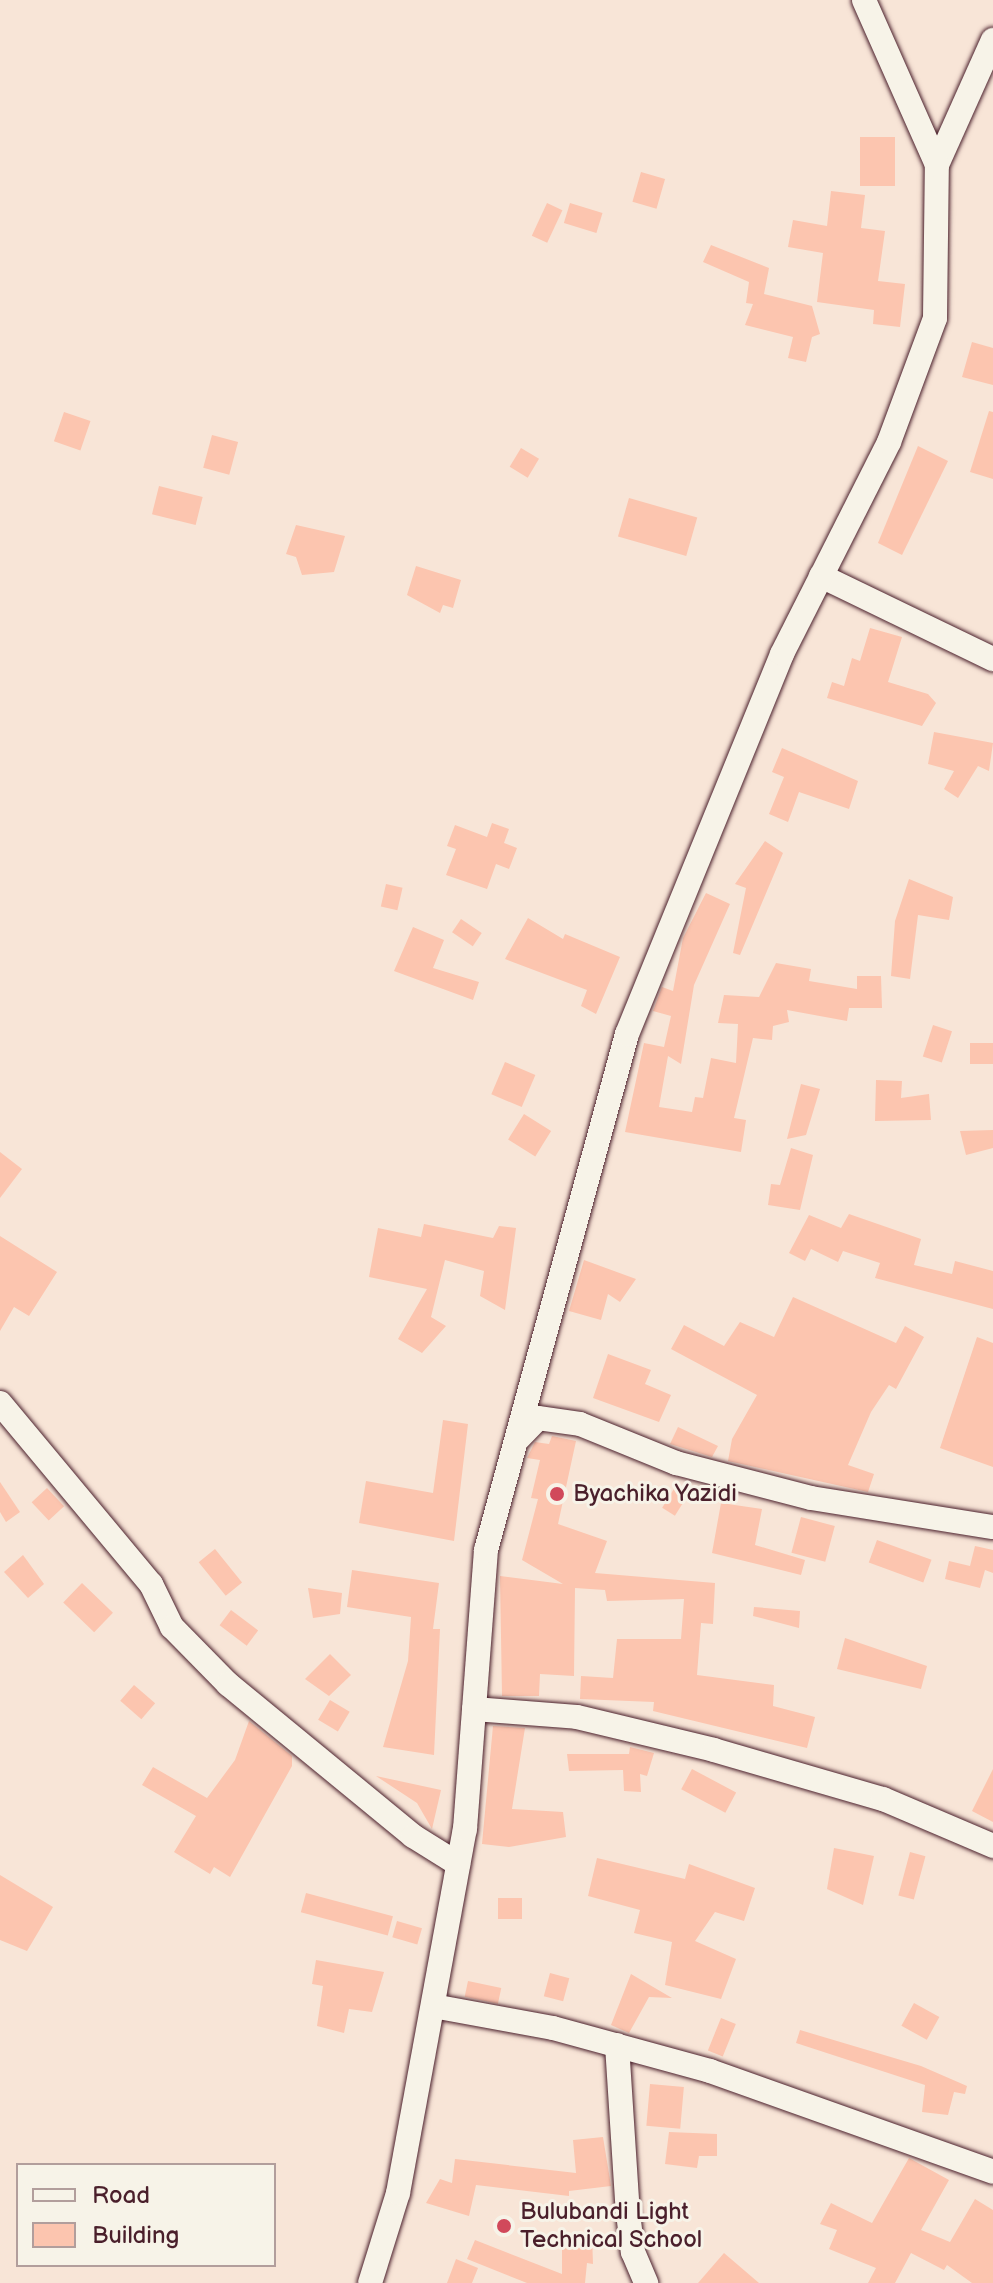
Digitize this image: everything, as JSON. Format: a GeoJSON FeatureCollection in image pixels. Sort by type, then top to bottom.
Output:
{"type":"FeatureCollection","features":[{"type":"Feature","properties":{"kind":"street"},"geometry":{"type":"LineString","coordinates":[[864,0],[937,165]]}},
{"type":"Feature","properties":{"kind":"street"},"geometry":{"type":"LineString","coordinates":[[370,2283],[398,2193],[458,1864],[486,1550],[627,1034],[776,669],[889,442],[935,318],[937,165],[993,40]]}},
{"type":"Feature","properties":{"kind":"street"},"geometry":{"type":"LineString","coordinates":[[821,576],[993,659]]}},
{"type":"Feature","properties":{"kind":"street"},"geometry":{"type":"LineString","coordinates":[[0,1403],[151,1584],[172,1627],[228,1684],[413,1836],[458,1864]]}},
{"type":"Feature","properties":{"kind":"street"},"geometry":{"type":"LineString","coordinates":[[516,1440],[538,1418],[580,1424],[676,1463],[811,1498],[993,1527]]}},
{"type":"Feature","properties":{"kind":"street"},"geometry":{"type":"LineString","coordinates":[[474,1709],[577,1717],[714,1750],[883,1799],[993,1846]]}},
{"type":"Feature","properties":{"kind":"street"},"geometry":{"type":"LineString","coordinates":[[433,2006],[617,2045],[710,2071],[993,2172]]}},
{"type":"Feature","properties":{"kind":"street"},"geometry":{"type":"LineString","coordinates":[[617,2045],[628,2213],[633,2252],[646,2283]]}},
{"type":"Feature","properties":{"kind":"building"},"geometry":{"type":"Polygon","coordinates":[[[860,137],[895,137],[895,186],[860,186],[860,137]]]}},
{"type":"Feature","properties":{"kind":"building"},"geometry":{"type":"Polygon","coordinates":[[[641,172],[665,179],[656,209],[632,202],[641,172]]]}},
{"type":"Feature","properties":{"kind":"building"},"geometry":{"type":"Polygon","coordinates":[[[831,191],[865,195],[861,228],[885,231],[878,281],[905,284],[900,327],[873,324],[874,310],[817,302],[823,253],[788,247],[793,220],[827,226],[831,191]]]}},
{"type":"Feature","properties":{"kind":"building"},"geometry":{"type":"Polygon","coordinates":[[[547,203],[562,210],[547,243],[532,236],[547,203]]]}},
{"type":"Feature","properties":{"kind":"building"},"geometry":{"type":"Polygon","coordinates":[[[570,203],[603,213],[596,233],[564,223],[570,203]]]}},
{"type":"Feature","properties":{"kind":"building"},"geometry":{"type":"Polygon","coordinates":[[[711,245],[769,268],[764,294],[812,306],[820,334],[812,337],[806,362],[788,358],[793,337],[745,325],[753,304],[746,303],[749,282],[703,262],[711,245]]]}},
{"type":"Feature","properties":{"kind":"building"},"geometry":{"type":"Polygon","coordinates":[[[972,342],[993,348],[993,385],[962,377],[972,342]]]}},
{"type":"Feature","properties":{"kind":"building"},"geometry":{"type":"Polygon","coordinates":[[[989,411],[993,412],[993,479],[970,472],[989,411]]]}},
{"type":"Feature","properties":{"kind":"building"},"geometry":{"type":"Polygon","coordinates":[[[64,412],[90,421],[80,450],[54,441],[64,412]]]}},
{"type":"Feature","properties":{"kind":"building"},"geometry":{"type":"Polygon","coordinates":[[[212,435],[238,442],[229,475],[203,468],[212,435]]]}},
{"type":"Feature","properties":{"kind":"building"},"geometry":{"type":"Polygon","coordinates":[[[918,446],[948,461],[902,555],[878,543],[918,446]]]}},
{"type":"Feature","properties":{"kind":"building"},"geometry":{"type":"Polygon","coordinates":[[[521,448],[539,459],[528,478],[510,467],[521,448]]]}},
{"type":"Feature","properties":{"kind":"building"},"geometry":{"type":"Polygon","coordinates":[[[159,486],[203,497],[196,525],[152,514],[159,486]]]}},
{"type":"Feature","properties":{"kind":"building"},"geometry":{"type":"Polygon","coordinates":[[[629,498],[697,518],[686,556],[618,536],[629,498]]]}},
{"type":"Feature","properties":{"kind":"building"},"geometry":{"type":"Polygon","coordinates":[[[296,525],[345,536],[334,572],[302,575],[296,557],[286,554],[296,525]]]}},
{"type":"Feature","properties":{"kind":"building"},"geometry":{"type":"Polygon","coordinates":[[[416,566],[461,580],[453,608],[443,605],[440,613],[407,595],[416,566]]]}},
{"type":"Feature","properties":{"kind":"building"},"geometry":{"type":"Polygon","coordinates":[[[870,628],[902,637],[888,682],[928,694],[936,703],[922,726],[827,698],[832,682],[844,686],[852,658],[860,661],[870,628]]]}},
{"type":"Feature","properties":{"kind":"building"},"geometry":{"type":"Polygon","coordinates":[[[934,732],[993,743],[989,771],[978,766],[958,798],[944,789],[954,771],[928,764],[934,732]]]}},
{"type":"Feature","properties":{"kind":"building"},"geometry":{"type":"Polygon","coordinates":[[[782,748],[858,781],[849,809],[799,792],[788,822],[769,814],[784,777],[772,772],[782,748]]]}},
{"type":"Feature","properties":{"kind":"building"},"geometry":{"type":"Polygon","coordinates":[[[492,823],[509,829],[504,843],[517,848],[509,869],[496,864],[487,889],[446,875],[456,849],[447,846],[455,825],[487,837],[492,823]]]}},
{"type":"Feature","properties":{"kind":"building"},"geometry":{"type":"Polygon","coordinates":[[[765,841],[783,853],[740,955],[733,953],[746,888],[735,884],[765,841]]]}},
{"type":"Feature","properties":{"kind":"building"},"geometry":{"type":"Polygon","coordinates":[[[909,879],[953,897],[949,920],[918,915],[910,979],[891,976],[895,921],[909,879]]]}},
{"type":"Feature","properties":{"kind":"building"},"geometry":{"type":"Polygon","coordinates":[[[386,884],[403,888],[397,910],[381,906],[386,884]]]}},
{"type":"Feature","properties":{"kind":"building"},"geometry":{"type":"Polygon","coordinates":[[[706,893],[730,904],[694,985],[681,1064],[668,1056],[659,1107],[692,1112],[695,1097],[703,1098],[711,1058],[736,1063],[738,1024],[718,1023],[724,995],[759,997],[776,963],[811,969],[809,981],[857,989],[857,976],[881,976],[882,1008],[849,1008],[847,1021],[787,1010],[789,1022],[773,1026],[772,1040],[753,1038],[734,1118],[746,1120],[741,1152],[625,1132],[644,1043],[664,1047],[671,1016],[653,1011],[662,987],[673,991],[683,938],[706,893]]]}},
{"type":"Feature","properties":{"kind":"building"},"geometry":{"type":"Polygon","coordinates":[[[528,918],[563,939],[565,934],[620,957],[596,1014],[581,1006],[587,990],[505,959],[528,918]]]}},
{"type":"Feature","properties":{"kind":"building"},"geometry":{"type":"Polygon","coordinates":[[[461,919],[482,933],[473,946],[452,932],[461,919]]]}},
{"type":"Feature","properties":{"kind":"building"},"geometry":{"type":"Polygon","coordinates":[[[413,927],[444,940],[433,968],[479,982],[473,1000],[394,971],[413,927]]]}},
{"type":"Feature","properties":{"kind":"building"},"geometry":{"type":"Polygon","coordinates":[[[933,1025],[952,1031],[942,1063],[923,1056],[933,1025]]]}},
{"type":"Feature","properties":{"kind":"building"},"geometry":{"type":"Polygon","coordinates":[[[970,1043],[993,1043],[993,1064],[970,1064],[970,1043]]]}},
{"type":"Feature","properties":{"kind":"building"},"geometry":{"type":"Polygon","coordinates":[[[505,1062],[535,1075],[522,1107],[491,1094],[505,1062]]]}},
{"type":"Feature","properties":{"kind":"building"},"geometry":{"type":"Polygon","coordinates":[[[876,1080],[902,1081],[901,1098],[929,1094],[931,1120],[875,1121],[876,1080]]]}},
{"type":"Feature","properties":{"kind":"building"},"geometry":{"type":"Polygon","coordinates":[[[801,1084],[820,1089],[806,1135],[787,1139],[801,1084]]]}},
{"type":"Feature","properties":{"kind":"building"},"geometry":{"type":"Polygon","coordinates":[[[524,1114],[551,1131],[535,1156],[508,1139],[524,1114]]]}},
{"type":"Feature","properties":{"kind":"building"},"geometry":{"type":"Polygon","coordinates":[[[993,1130],[993,1148],[966,1155],[960,1131],[993,1130]]]}},
{"type":"Feature","properties":{"kind":"building"},"geometry":{"type":"Polygon","coordinates":[[[791,1148],[813,1155],[800,1210],[768,1205],[771,1184],[780,1185],[791,1148]]]}},
{"type":"Feature","properties":{"kind":"building"},"geometry":{"type":"Polygon","coordinates":[[[0,1152],[22,1169],[0,1198],[0,1152]]]}},
{"type":"Feature","properties":{"kind":"building"},"geometry":{"type":"Polygon","coordinates":[[[849,1214],[921,1239],[914,1265],[952,1274],[955,1261],[993,1271],[993,1309],[875,1278],[880,1263],[843,1251],[838,1262],[811,1249],[805,1261],[789,1253],[809,1215],[841,1228],[849,1214]]]}},
{"type":"Feature","properties":{"kind":"building"},"geometry":{"type":"Polygon","coordinates":[[[424,1224],[493,1238],[499,1226],[516,1228],[505,1310],[480,1296],[484,1271],[445,1260],[431,1317],[446,1326],[422,1353],[398,1339],[427,1289],[369,1277],[378,1228],[421,1237],[424,1224]]]}},
{"type":"Feature","properties":{"kind":"building"},"geometry":{"type":"Polygon","coordinates":[[[0,1236],[57,1272],[29,1316],[14,1307],[0,1331],[0,1236]]]}},
{"type":"Feature","properties":{"kind":"building"},"geometry":{"type":"Polygon","coordinates":[[[584,1260],[636,1279],[620,1302],[608,1294],[601,1320],[569,1311],[584,1260]]]}},
{"type":"Feature","properties":{"kind":"building"},"geometry":{"type":"Polygon","coordinates":[[[793,1297],[896,1343],[905,1326],[924,1337],[896,1389],[889,1385],[871,1412],[848,1465],[874,1474],[868,1492],[728,1461],[732,1439],[757,1395],[671,1349],[684,1325],[724,1346],[740,1322],[774,1337],[793,1297]]]}},
{"type":"Feature","properties":{"kind":"building"},"geometry":{"type":"Polygon","coordinates":[[[977,1337],[993,1343],[993,1467],[940,1448],[977,1337]]]}},
{"type":"Feature","properties":{"kind":"building"},"geometry":{"type":"Polygon","coordinates":[[[608,1354],[651,1370],[645,1384],[671,1395],[659,1422],[593,1398],[608,1354]]]}},
{"type":"Feature","properties":{"kind":"building"},"geometry":{"type":"Polygon","coordinates":[[[443,1420],[468,1424],[454,1541],[359,1523],[366,1481],[433,1493],[443,1420]]]}},
{"type":"Feature","properties":{"kind":"building"},"geometry":{"type":"Polygon","coordinates":[[[678,1427],[718,1446],[712,1457],[670,1444],[678,1427]]]}},
{"type":"Feature","properties":{"kind":"building"},"geometry":{"type":"Polygon","coordinates":[[[552,1436],[576,1441],[558,1524],[607,1541],[595,1573],[715,1583],[713,1624],[701,1623],[697,1675],[774,1685],[773,1706],[815,1717],[807,1748],[653,1711],[654,1702],[580,1699],[581,1676],[613,1678],[617,1639],[681,1639],[684,1599],[607,1601],[605,1590],[575,1588],[574,1676],[540,1674],[539,1696],[502,1696],[500,1576],[563,1584],[522,1560],[538,1499],[531,1498],[540,1460],[527,1458],[535,1442],[549,1444],[552,1436]]]}},
{"type":"Feature","properties":{"kind":"building"},"geometry":{"type":"Polygon","coordinates":[[[0,1482],[20,1512],[6,1522],[0,1512],[0,1482]]]}},
{"type":"Feature","properties":{"kind":"building"},"geometry":{"type":"Polygon","coordinates":[[[677,1484],[690,1492],[675,1516],[662,1508],[677,1484]]]}},
{"type":"Feature","properties":{"kind":"building"},"geometry":{"type":"Polygon","coordinates":[[[47,1488],[64,1506],[49,1521],[32,1502],[47,1488]]]}},
{"type":"Feature","properties":{"kind":"building"},"geometry":{"type":"Polygon","coordinates":[[[721,1503],[762,1509],[755,1545],[805,1560],[801,1575],[712,1553],[721,1503]]]}},
{"type":"Feature","properties":{"kind":"building"},"geometry":{"type":"Polygon","coordinates":[[[801,1517],[835,1526],[825,1562],[791,1553],[801,1517]]]}},
{"type":"Feature","properties":{"kind":"building"},"geometry":{"type":"Polygon","coordinates":[[[877,1540],[932,1560],[923,1582],[869,1563],[877,1540]]]}},
{"type":"Feature","properties":{"kind":"building"},"geometry":{"type":"Polygon","coordinates":[[[975,1546],[993,1550],[993,1573],[985,1570],[980,1588],[945,1579],[949,1561],[970,1566],[975,1546]]]}},
{"type":"Feature","properties":{"kind":"building"},"geometry":{"type":"Polygon","coordinates":[[[215,1549],[242,1582],[226,1596],[199,1562],[215,1549]]]}},
{"type":"Feature","properties":{"kind":"building"},"geometry":{"type":"Polygon","coordinates":[[[23,1555],[44,1584],[28,1598],[4,1572],[23,1555]]]}},
{"type":"Feature","properties":{"kind":"building"},"geometry":{"type":"Polygon","coordinates":[[[352,1570],[439,1583],[433,1629],[440,1629],[434,1755],[383,1747],[408,1661],[411,1617],[347,1607],[352,1570]]]}},
{"type":"Feature","properties":{"kind":"building"},"geometry":{"type":"Polygon","coordinates":[[[82,1583],[113,1613],[94,1632],[63,1602],[82,1583]]]}},
{"type":"Feature","properties":{"kind":"building"},"geometry":{"type":"Polygon","coordinates":[[[308,1588],[342,1593],[340,1614],[313,1618],[308,1588]]]}},
{"type":"Feature","properties":{"kind":"building"},"geometry":{"type":"Polygon","coordinates":[[[754,1607],[800,1611],[799,1628],[753,1616],[754,1607]]]}},
{"type":"Feature","properties":{"kind":"building"},"geometry":{"type":"Polygon","coordinates":[[[231,1610],[258,1630],[247,1646],[220,1625],[231,1610]]]}},
{"type":"Feature","properties":{"kind":"building"},"geometry":{"type":"Polygon","coordinates":[[[845,1638],[927,1666],[921,1689],[837,1669],[845,1638]]]}},
{"type":"Feature","properties":{"kind":"building"},"geometry":{"type":"Polygon","coordinates":[[[330,1654],[351,1675],[329,1696],[305,1679],[330,1654]]]}},
{"type":"Feature","properties":{"kind":"building"},"geometry":{"type":"Polygon","coordinates":[[[134,1685],[155,1703],[141,1719],[120,1701],[134,1685]]]}},
{"type":"Feature","properties":{"kind":"building"},"geometry":{"type":"Polygon","coordinates":[[[330,1700],[350,1712],[338,1732],[318,1720],[330,1700]]]}},
{"type":"Feature","properties":{"kind":"building"},"geometry":{"type":"Polygon","coordinates":[[[249,1721],[292,1756],[292,1766],[230,1877],[214,1867],[210,1874],[174,1852],[196,1816],[142,1785],[153,1767],[207,1798],[235,1760],[249,1721]]]}},
{"type":"Feature","properties":{"kind":"building"},"geometry":{"type":"Polygon","coordinates":[[[493,1726],[525,1728],[512,1809],[563,1812],[566,1837],[509,1847],[482,1844],[493,1726]]]}},
{"type":"Feature","properties":{"kind":"building"},"geometry":{"type":"Polygon","coordinates":[[[630,1747],[654,1753],[647,1776],[640,1774],[641,1792],[624,1791],[623,1770],[569,1771],[567,1754],[629,1754],[630,1747]]]}},
{"type":"Feature","properties":{"kind":"building"},"geometry":{"type":"Polygon","coordinates":[[[692,1769],[736,1792],[725,1813],[681,1789],[692,1769]]]}},
{"type":"Feature","properties":{"kind":"building"},"geometry":{"type":"Polygon","coordinates":[[[993,1769],[993,1822],[972,1811],[993,1769]]]}},
{"type":"Feature","properties":{"kind":"building"},"geometry":{"type":"Polygon","coordinates":[[[376,1776],[441,1790],[432,1829],[417,1803],[376,1776]]]}},
{"type":"Feature","properties":{"kind":"building"},"geometry":{"type":"Polygon","coordinates":[[[834,1848],[874,1856],[863,1905],[827,1889],[834,1848]]]}},
{"type":"Feature","properties":{"kind":"building"},"geometry":{"type":"Polygon","coordinates":[[[910,1852],[925,1856],[914,1900],[898,1895],[910,1852]]]}},
{"type":"Feature","properties":{"kind":"building"},"geometry":{"type":"Polygon","coordinates":[[[597,1858],[685,1879],[689,1864],[755,1888],[744,1921],[715,1912],[695,1941],[736,1959],[721,1999],[665,1985],[672,1942],[634,1933],[640,1910],[588,1896],[597,1858]]]}},
{"type":"Feature","properties":{"kind":"building"},"geometry":{"type":"Polygon","coordinates":[[[0,1875],[53,1907],[27,1951],[0,1940],[0,1875]]]}},
{"type":"Feature","properties":{"kind":"building"},"geometry":{"type":"Polygon","coordinates":[[[306,1893],[393,1916],[388,1936],[301,1912],[306,1893]]]}},
{"type":"Feature","properties":{"kind":"building"},"geometry":{"type":"Polygon","coordinates":[[[498,1898],[522,1898],[522,1919],[498,1919],[498,1898]]]}},
{"type":"Feature","properties":{"kind":"building"},"geometry":{"type":"Polygon","coordinates":[[[397,1921],[422,1928],[417,1945],[392,1937],[397,1921]]]}},
{"type":"Feature","properties":{"kind":"building"},"geometry":{"type":"Polygon","coordinates":[[[316,1960],[384,1972],[372,2012],[349,2009],[344,2033],[317,2026],[323,1986],[312,1984],[316,1960]]]}},
{"type":"Feature","properties":{"kind":"building"},"geometry":{"type":"Polygon","coordinates":[[[550,1973],[569,1978],[563,2001],[544,1996],[550,1973]]]}},
{"type":"Feature","properties":{"kind":"building"},"geometry":{"type":"Polygon","coordinates":[[[631,1974],[672,1998],[649,1997],[629,2033],[611,2025],[631,1974]]]}},
{"type":"Feature","properties":{"kind":"building"},"geometry":{"type":"Polygon","coordinates":[[[468,1981],[501,1988],[498,2004],[465,1997],[468,1981]]]}},
{"type":"Feature","properties":{"kind":"building"},"geometry":{"type":"Polygon","coordinates":[[[914,2003],[939,2017],[927,2040],[901,2026],[914,2003]]]}},
{"type":"Feature","properties":{"kind":"building"},"geometry":{"type":"Polygon","coordinates":[[[721,2018],[736,2024],[723,2056],[708,2050],[721,2018]]]}},
{"type":"Feature","properties":{"kind":"building"},"geometry":{"type":"Polygon","coordinates":[[[800,2030],[921,2066],[967,2086],[965,2094],[954,2092],[948,2115],[922,2112],[925,2085],[796,2043],[800,2030]]]}},
{"type":"Feature","properties":{"kind":"building"},"geometry":{"type":"Polygon","coordinates":[[[650,2084],[684,2087],[680,2129],[646,2126],[650,2084]]]}},
{"type":"Feature","properties":{"kind":"building"},"geometry":{"type":"Polygon","coordinates":[[[669,2132],[717,2134],[717,2156],[699,2156],[697,2168],[665,2164],[669,2132]]]}},
{"type":"Feature","properties":{"kind":"building"},"geometry":{"type":"Polygon","coordinates":[[[603,2137],[611,2186],[569,2191],[569,2196],[476,2185],[469,2216],[426,2203],[440,2179],[452,2183],[455,2159],[576,2173],[573,2140],[603,2137]]]}},
{"type":"Feature","properties":{"kind":"building"},"geometry":{"type":"Polygon","coordinates":[[[909,2158],[949,2180],[921,2230],[950,2242],[975,2199],[993,2210],[993,2283],[972,2283],[947,2265],[944,2270],[911,2253],[895,2283],[868,2283],[876,2268],[829,2249],[837,2230],[820,2224],[831,2203],[872,2223],[909,2158]]]}},
{"type":"Feature","properties":{"kind":"building"},"geometry":{"type":"Polygon","coordinates":[[[562,2235],[592,2235],[593,2264],[587,2263],[585,2283],[527,2283],[467,2259],[475,2240],[562,2274],[562,2235]]]}},
{"type":"Feature","properties":{"kind":"building"},"geometry":{"type":"Polygon","coordinates":[[[724,2253],[759,2283],[698,2283],[724,2253]]]}},
{"type":"Feature","properties":{"kind":"building"},"geometry":{"type":"Polygon","coordinates":[[[456,2259],[478,2268],[472,2283],[447,2283],[456,2259]]]}},
{"type":"Feature","properties":{"kind":"place","name":"Byachika Yazidi"},"geometry":{"type":"Point","coordinates":[557,1494]}},
{"type":"Feature","properties":{"kind":"place","name":"Bulubandi Light Technical School"},"geometry":{"type":"Point","coordinates":[504,2226]}}]}
